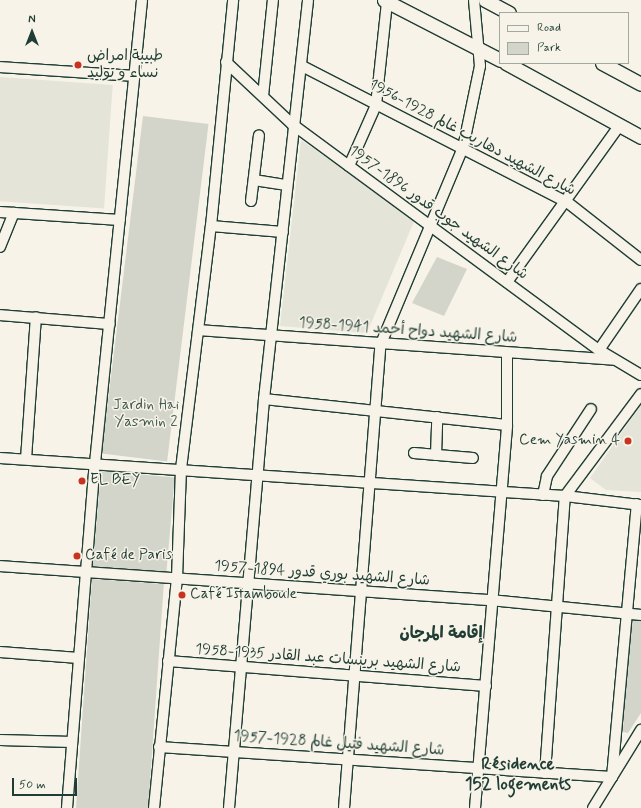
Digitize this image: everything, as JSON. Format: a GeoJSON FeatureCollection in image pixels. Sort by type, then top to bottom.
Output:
{"type":"FeatureCollection","features":[{"type":"Feature","properties":{"kind":"main road"},"geometry":{"type":"LineString","coordinates":[[484,0],[507,12]]}},
{"type":"Feature","properties":{"kind":"main road"},"geometry":{"type":"LineString","coordinates":[[386,1],[499,60]]}},
{"type":"Feature","properties":{"kind":"main road"},"geometry":{"type":"LineString","coordinates":[[508,64],[641,137]]}},
{"type":"Feature","properties":{"kind":"main road"},"geometry":{"type":"LineString","coordinates":[[604,64],[641,84]]}},
{"type":"Feature","properties":{"kind":"street"},"geometry":{"type":"LineString","coordinates":[[67,808],[95,464],[142,0]]}},
{"type":"Feature","properties":{"kind":"street"},"geometry":{"type":"LineString","coordinates":[[154,808],[176,578],[181,469],[211,226],[233,0]]}},
{"type":"Feature","properties":{"kind":"street"},"geometry":{"type":"LineString","coordinates":[[263,96],[273,0]]}},
{"type":"Feature","properties":{"kind":"street"},"geometry":{"type":"LineString","coordinates":[[229,808],[264,399],[283,232],[292,124],[302,66],[308,0]]}},
{"type":"Feature","properties":{"kind":"street"},"geometry":{"type":"LineString","coordinates":[[344,808],[346,759],[380,346],[463,148],[478,79],[478,49],[474,0]]}},
{"type":"Feature","properties":{"kind":"street"},"geometry":{"type":"LineString","coordinates":[[349,166],[376,105],[386,1]]}},
{"type":"Feature","properties":{"kind":"street","name":"شارع الشهيد جوب قدور 1896-1957"},"geometry":{"type":"LineString","coordinates":[[226,62],[292,124],[430,224],[598,350],[641,375]]}},
{"type":"Feature","properties":{"kind":"street","name":"شارع الشهيد دهاريب غالم 1928-1956"},"geometry":{"type":"LineString","coordinates":[[302,66],[567,202],[641,260]]}},
{"type":"Feature","properties":{"kind":"street"},"geometry":{"type":"LineString","coordinates":[[0,67],[135,76]]}},
{"type":"Feature","properties":{"kind":"street"},"geometry":{"type":"LineString","coordinates":[[507,282],[567,202],[620,125]]}},
{"type":"Feature","properties":{"kind":"street"},"geometry":{"type":"LineString","coordinates":[[251,201],[259,135]]}},
{"type":"Feature","properties":{"kind":"street"},"geometry":{"type":"LineString","coordinates":[[254,180],[287,185]]}},
{"type":"Feature","properties":{"kind":"street"},"geometry":{"type":"LineString","coordinates":[[0,212],[120,220]]}},
{"type":"Feature","properties":{"kind":"street"},"geometry":{"type":"LineString","coordinates":[[0,247],[14,213]]}},
{"type":"Feature","properties":{"kind":"street"},"geometry":{"type":"LineString","coordinates":[[211,226],[283,232]]}},
{"type":"Feature","properties":{"kind":"street"},"geometry":{"type":"LineString","coordinates":[[598,350],[641,289]]}},
{"type":"Feature","properties":{"kind":"street"},"geometry":{"type":"LineString","coordinates":[[0,315],[110,324]]}},
{"type":"Feature","properties":{"kind":"street"},"geometry":{"type":"LineString","coordinates":[[26,460],[36,317]]}},
{"type":"Feature","properties":{"kind":"street","name":"شارع الشهيد دواح أحمد 1941-1958"},"geometry":{"type":"LineString","coordinates":[[198,330],[380,346],[616,360]]}},
{"type":"Feature","properties":{"kind":"street"},"geometry":{"type":"LineString","coordinates":[[475,808],[486,686],[490,600],[502,494],[507,425],[506,353]]}},
{"type":"Feature","properties":{"kind":"street"},"geometry":{"type":"LineString","coordinates":[[544,773],[566,496],[641,394]]}},
{"type":"Feature","properties":{"kind":"street"},"geometry":{"type":"LineString","coordinates":[[264,399],[374,409],[507,425]]}},
{"type":"Feature","properties":{"kind":"street"},"geometry":{"type":"LineString","coordinates":[[543,495],[547,476],[591,409]]}},
{"type":"Feature","properties":{"kind":"street"},"geometry":{"type":"LineString","coordinates":[[436,455],[437,417]]}},
{"type":"Feature","properties":{"kind":"street"},"geometry":{"type":"LineString","coordinates":[[414,453],[473,458]]}},
{"type":"Feature","properties":{"kind":"street"},"geometry":{"type":"LineString","coordinates":[[0,458],[181,469],[502,494],[566,496],[639,504],[625,614],[612,777]]}},
{"type":"Feature","properties":{"kind":"street","name":"شارع الشهيد بوري قدور 1894-1957"},"geometry":{"type":"LineString","coordinates":[[0,566],[490,600],[641,615]]}},
{"type":"Feature","properties":{"kind":"street"},"geometry":{"type":"LineString","coordinates":[[0,652],[79,658]]}},
{"type":"Feature","properties":{"kind":"street","name":"شارع الشهيد برينسات عبد القادر 1935-1958"},"geometry":{"type":"LineString","coordinates":[[168,661],[240,668],[486,686]]}},
{"type":"Feature","properties":{"kind":"street"},"geometry":{"type":"LineString","coordinates":[[593,808],[641,730]]}},
{"type":"Feature","properties":{"kind":"street"},"geometry":{"type":"LineString","coordinates":[[0,740],[72,742]]}},
{"type":"Feature","properties":{"kind":"street","name":"شارع الشهيد فتيل غالم 1928-1957"},"geometry":{"type":"LineString","coordinates":[[159,746],[612,777]]}},
{"type":"Feature","properties":{"kind":"shaded area"},"geometry":{"type":"Polygon","coordinates":[[[0,77],[113,85],[104,209],[0,201],[0,77]]]}},
{"type":"Feature","properties":{"kind":"shaded area"},"geometry":{"type":"Polygon","coordinates":[[[301,140],[415,219],[367,333],[280,326],[301,140]]]}},
{"type":"Feature","properties":{"kind":"shaded area","name":"Cem Yasmin 4"},"geometry":{"type":"Polygon","coordinates":[[[641,405],[641,492],[606,490],[590,478],[641,405]]]}},
{"type":"Feature","properties":{"kind":"green space","name":"Jardin Hai Yasmin 2"},"geometry":{"type":"Polygon","coordinates":[[[143,116],[209,124],[167,462],[102,453],[143,116]]]}},
{"type":"Feature","properties":{"kind":"green space"},"geometry":{"type":"Polygon","coordinates":[[[437,257],[467,269],[444,316],[412,303],[437,257]]]}},
{"type":"Feature","properties":{"kind":"green space","name":"Jardin Hai Yasmin 2"},"geometry":{"type":"Polygon","coordinates":[[[101,471],[175,477],[166,573],[93,567],[101,471]]]}},
{"type":"Feature","properties":{"kind":"green space"},"geometry":{"type":"Polygon","coordinates":[[[92,579],[164,584],[148,808],[76,808],[92,579]]]}},
{"type":"Feature","properties":{"kind":"green space"},"geometry":{"type":"Polygon","coordinates":[[[627,618],[641,619],[641,713],[628,733],[623,732],[627,618]]]}},
{"type":"Feature","properties":{"kind":"place","name":"طبيبة امراض نساء و توليد"},"geometry":{"type":"Point","coordinates":[78,65]}},
{"type":"Feature","properties":{"kind":"place","name":"Cem Yasmin 4"},"geometry":{"type":"Point","coordinates":[628,441]}},
{"type":"Feature","properties":{"kind":"place","name":"EL BEY"},"geometry":{"type":"Point","coordinates":[82,481]}},
{"type":"Feature","properties":{"kind":"place","name":"Café de Paris"},"geometry":{"type":"Point","coordinates":[77,556]}},
{"type":"Feature","properties":{"kind":"place","name":"Café Istamboule"},"geometry":{"type":"Point","coordinates":[182,595]}},
{"type":"Feature","properties":{"kind":"district","name":"إقامة المرجان"},"geometry":{"type":"Point","coordinates":[441,634]}},
{"type":"Feature","properties":{"kind":"district","name":"Résidence 152 logements"},"geometry":{"type":"Point","coordinates":[518,775]}}]}
